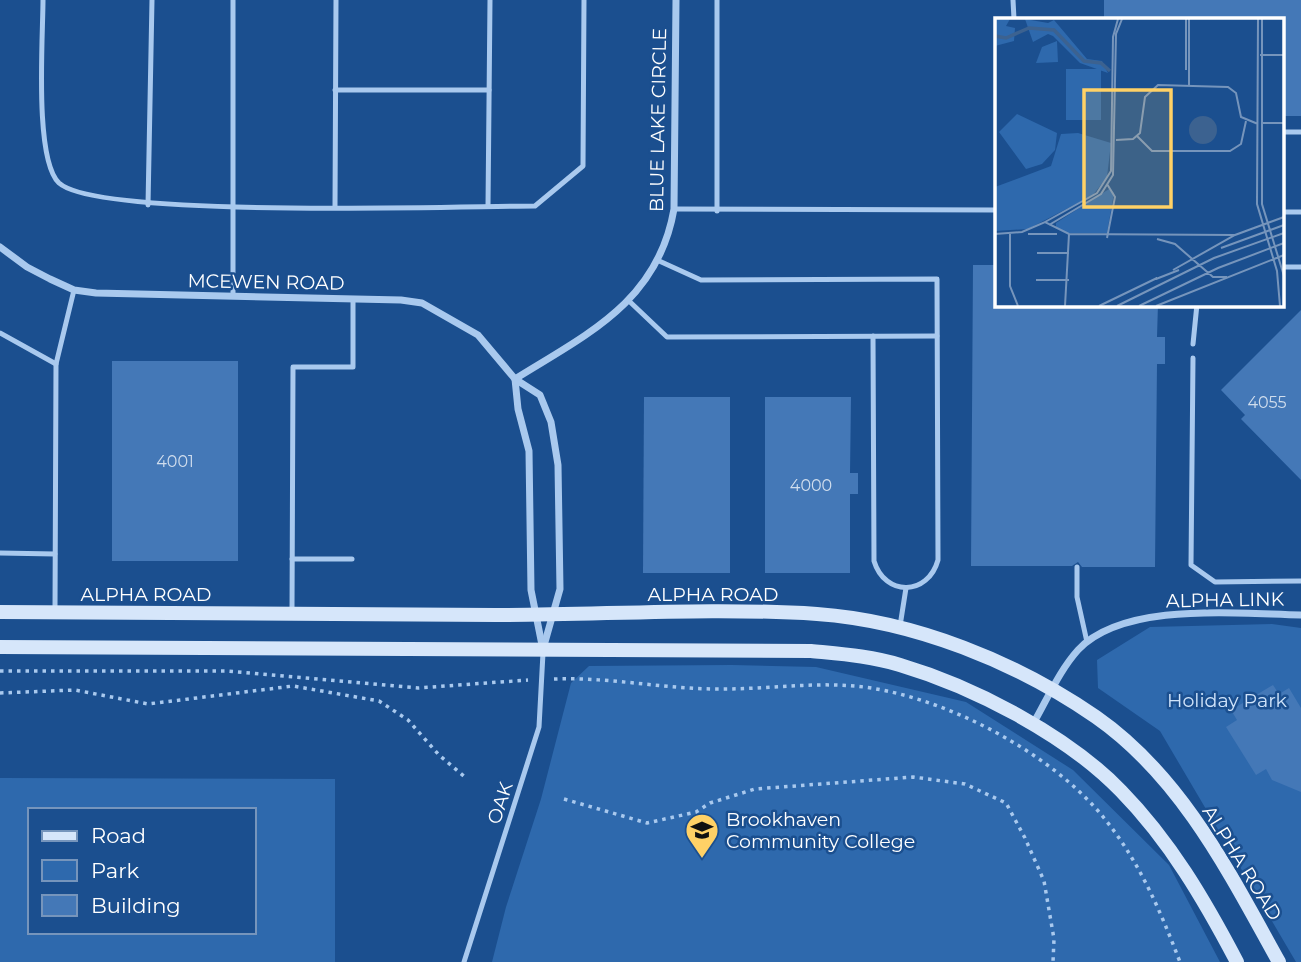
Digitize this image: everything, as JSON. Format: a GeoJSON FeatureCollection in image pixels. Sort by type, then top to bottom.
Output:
{"type":"FeatureCollection","features":[{"type":"Feature","properties":{"kind":"street","name":"BLUE LAKE CIRCLE"},"geometry":{"type":"LineString","coordinates":[[515,379],[611,318],[628,300],[657,260],[669,237],[674,209],[676,0]]}},
{"type":"Feature","properties":{"kind":"street","name":"MCEWEN ROAD"},"geometry":{"type":"LineString","coordinates":[[0,247],[27,267],[74,290],[121,295],[352,299],[422,303],[478,335],[515,379],[540,395],[555,441],[560,589],[543,649]]}},
{"type":"Feature","properties":{"kind":"street"},"geometry":{"type":"LineString","coordinates":[[515,379],[529,451],[531,590],[543,649]]}},
{"type":"Feature","properties":{"kind":"street","name":"ALPHA ROAD"},"geometry":{"type":"LineString","coordinates":[[0,612],[819,614],[900,628],[992,660],[1053,689],[1099,719],[1158,772],[1222,860],[1279,962]]}},
{"type":"Feature","properties":{"kind":"street","name":"ALPHA LINK"},"geometry":{"type":"LineString","coordinates":[[1032,725],[1066,665],[1087,642],[1111,628],[1149,618],[1194,613],[1301,615]]}},
{"type":"Feature","properties":{"kind":"street"},"geometry":{"type":"LineString","coordinates":[[0,647],[811,651],[858,655],[900,665],[952,684],[1032,725],[1080,756],[1119,789],[1147,820],[1185,873],[1237,962]]}},
{"type":"Feature","properties":{"kind":"lane"},"geometry":{"type":"LineString","coordinates":[[43,0],[42,115],[46,160],[59,183],[81,195],[148,205],[233,206],[535,206],[583,166],[584,0]]}},
{"type":"Feature","properties":{"kind":"lane"},"geometry":{"type":"LineString","coordinates":[[148,205],[152,0]]}},
{"type":"Feature","properties":{"kind":"lane"},"geometry":{"type":"LineString","coordinates":[[233,0],[233,296]]}},
{"type":"Feature","properties":{"kind":"lane"},"geometry":{"type":"LineString","coordinates":[[335,206],[336,0]]}},
{"type":"Feature","properties":{"kind":"lane"},"geometry":{"type":"LineString","coordinates":[[488,206],[490,0]]}},
{"type":"Feature","properties":{"kind":"lane"},"geometry":{"type":"LineString","coordinates":[[717,0],[718,211]]}},
{"type":"Feature","properties":{"kind":"lane"},"geometry":{"type":"LineString","coordinates":[[1013,0],[1014,18]]}},
{"type":"Feature","properties":{"kind":"lane"},"geometry":{"type":"LineString","coordinates":[[335,90],[489,90]]}},
{"type":"Feature","properties":{"kind":"lane"},"geometry":{"type":"LineString","coordinates":[[674,209],[995,210]]}},
{"type":"Feature","properties":{"kind":"lane"},"geometry":{"type":"LineString","coordinates":[[657,260],[701,280],[937,279],[938,560],[929,579],[921,585],[906,588],[891,585],[883,579],[874,561],[873,336]]}},
{"type":"Feature","properties":{"kind":"lane"},"geometry":{"type":"LineString","coordinates":[[55,613],[56,364],[74,290]]}},
{"type":"Feature","properties":{"kind":"lane"},"geometry":{"type":"LineString","coordinates":[[292,614],[293,367],[352,367],[352,299]]}},
{"type":"Feature","properties":{"kind":"lane"},"geometry":{"type":"LineString","coordinates":[[628,300],[667,337],[937,336]]}},
{"type":"Feature","properties":{"kind":"lane"},"geometry":{"type":"LineString","coordinates":[[1193,344],[1197,306]]}},
{"type":"Feature","properties":{"kind":"lane"},"geometry":{"type":"LineString","coordinates":[[0,333],[56,364]]}},
{"type":"Feature","properties":{"kind":"lane"},"geometry":{"type":"LineString","coordinates":[[1193,358],[1191,565],[1215,582],[1301,581]]}},
{"type":"Feature","properties":{"kind":"lane"},"geometry":{"type":"LineString","coordinates":[[0,553],[55,554]]}},
{"type":"Feature","properties":{"kind":"lane"},"geometry":{"type":"LineString","coordinates":[[292,559],[352,559]]}},
{"type":"Feature","properties":{"kind":"lane"},"geometry":{"type":"LineString","coordinates":[[1077,566],[1077,597],[1087,642]]}},
{"type":"Feature","properties":{"kind":"lane"},"geometry":{"type":"LineString","coordinates":[[900,628],[906,588]]}},
{"type":"Feature","properties":{"kind":"lane","name":"OAK"},"geometry":{"type":"LineString","coordinates":[[464,962],[540,727],[543,649]]}},
{"type":"Feature","properties":{"kind":"path"},"geometry":{"type":"LineString","coordinates":[[0,671],[227,671],[418,688],[502,681]]}},
{"type":"Feature","properties":{"kind":"path"},"geometry":{"type":"LineString","coordinates":[[577,678],[705,689],[806,683],[859,686],[947,711],[988,729],[1028,753],[1073,786],[1105,819],[1143,875],[1181,962]]}},
{"type":"Feature","properties":{"kind":"path"},"geometry":{"type":"LineString","coordinates":[[0,693],[75,690],[148,704],[293,686],[379,701],[408,720],[439,754],[466,778]]}},
{"type":"Feature","properties":{"kind":"path"},"geometry":{"type":"LineString","coordinates":[[564,799],[647,823],[696,812],[710,803],[755,789],[913,777],[965,784],[1006,803],[1026,838],[1044,881],[1054,939],[1053,962]]}},
{"type":"Feature","properties":{"kind":"green space","name":"Holiday Park"},"geometry":{"type":"Polygon","coordinates":[[[1272,624],[1301,628],[1301,962],[1296,962],[1160,731],[1098,688],[1097,660],[1150,627],[1272,624]]]}},
{"type":"Feature","properties":{"kind":"green space"},"geometry":{"type":"Polygon","coordinates":[[[589,666],[816,667],[966,702],[1073,770],[1169,865],[1220,962],[492,962],[506,907],[541,799],[571,683],[589,666]]]}},
{"type":"Feature","properties":{"kind":"green space"},"geometry":{"type":"Polygon","coordinates":[[[0,778],[335,779],[335,962],[0,962],[0,778]]]}},
{"type":"Feature","properties":{"kind":"building"},"geometry":{"type":"Polygon","coordinates":[[[1104,0],[1301,0],[1301,116],[1284,116],[1284,18],[1104,18],[1104,0]]]}},
{"type":"Feature","properties":{"kind":"building"},"geometry":{"type":"Polygon","coordinates":[[[973,265],[995,265],[995,306],[1158,306],[1157,337],[1165,337],[1165,364],[1157,364],[1155,567],[1082,567],[1078,562],[1072,566],[971,566],[973,265]]]}},
{"type":"Feature","properties":{"kind":"building"},"geometry":{"type":"Polygon","coordinates":[[[1301,310],[1301,480],[1241,419],[1245,415],[1221,390],[1301,310]]]}},
{"type":"Feature","properties":{"kind":"building"},"geometry":{"type":"Polygon","coordinates":[[[112,361],[238,361],[238,561],[112,561],[112,361]]]}},
{"type":"Feature","properties":{"kind":"building"},"geometry":{"type":"Polygon","coordinates":[[[644,397],[730,397],[730,573],[643,573],[644,397]]]}},
{"type":"Feature","properties":{"kind":"building"},"geometry":{"type":"Polygon","coordinates":[[[765,397],[851,397],[850,473],[858,473],[858,494],[850,494],[850,573],[765,573],[765,397]]]}},
{"type":"Feature","properties":{"kind":"building"},"geometry":{"type":"Polygon","coordinates":[[[1273,685],[1279,694],[1289,688],[1301,708],[1301,792],[1272,780],[1266,769],[1256,775],[1226,727],[1237,720],[1231,710],[1273,685]]]}},
{"type":"Feature","properties":{"kind":"place","name":"Brookhaven Community College"},"geometry":{"type":"Point","coordinates":[702,860]}}]}
